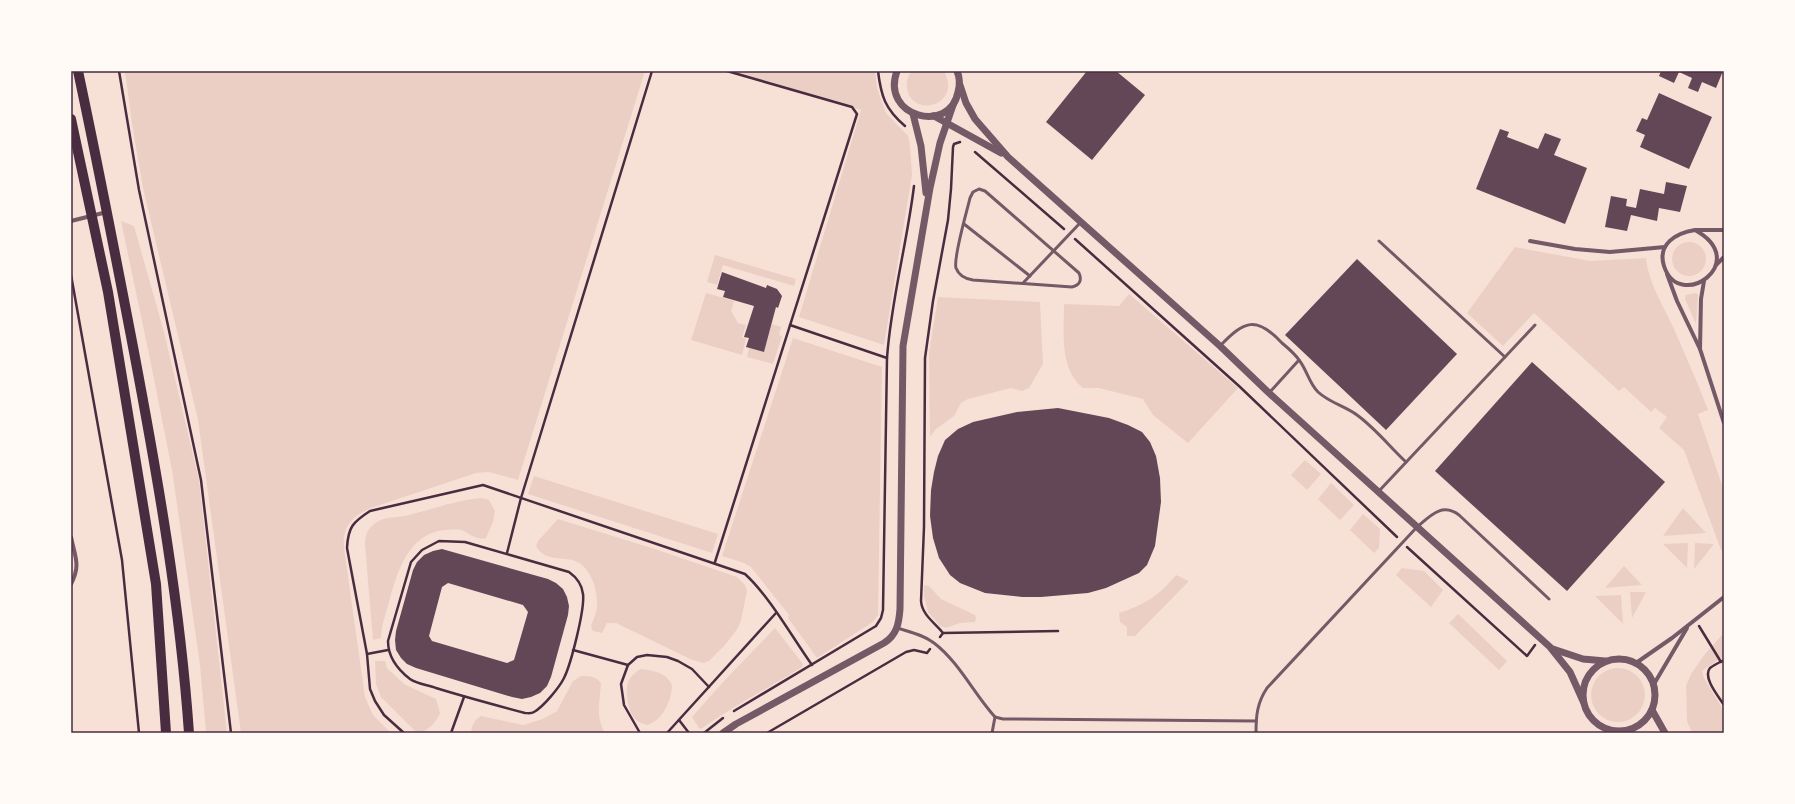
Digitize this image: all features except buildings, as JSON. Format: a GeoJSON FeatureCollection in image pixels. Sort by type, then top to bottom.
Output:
{"type":"FeatureCollection","features":[{"type":"Feature","properties":{"kind":"highway"},"geometry":{"type":"LineString","coordinates":[[78,71],[107,212],[159,488],[184,668],[189,733]]}},
{"type":"Feature","properties":{"kind":"highway"},"geometry":{"type":"LineString","coordinates":[[71,119],[90,216],[108,292],[156,584],[166,733]]}},
{"type":"Feature","properties":{"kind":"street"},"geometry":{"type":"LineString","coordinates":[[956,71],[966,103],[973,115],[1008,157],[1220,346],[1269,393],[1540,640],[1550,647],[1577,658],[1606,661],[1626,659],[1644,668],[1650,675],[1654,684],[1655,697],[1652,710],[1633,731],[1616,731],[1602,727],[1591,718],[1570,672],[1550,647]]}},
{"type":"Feature","properties":{"kind":"street"},"geometry":{"type":"LineString","coordinates":[[894,73],[894,89],[898,99],[904,108],[913,114],[924,117],[934,116],[944,112],[953,105]]}},
{"type":"Feature","properties":{"kind":"street"},"geometry":{"type":"LineString","coordinates":[[723,733],[889,640],[897,628],[900,609],[903,357],[905,331],[935,165],[946,122],[958,95],[960,85]]}},
{"type":"Feature","properties":{"kind":"street"},"geometry":{"type":"LineString","coordinates":[[913,114],[924,162],[926,211]]}},
{"type":"Feature","properties":{"kind":"street"},"geometry":{"type":"LineString","coordinates":[[934,116],[1008,157]]}},
{"type":"Feature","properties":{"kind":"street"},"geometry":{"type":"LineString","coordinates":[[71,221],[107,212]]}},
{"type":"Feature","properties":{"kind":"street"},"geometry":{"type":"LineString","coordinates":[[1724,230],[1695,230],[1677,234],[1670,239],[1665,247],[1663,256],[1664,264],[1677,301],[1700,349],[1724,423]]}},
{"type":"Feature","properties":{"kind":"street"},"geometry":{"type":"LineString","coordinates":[[1695,230],[1710,240],[1715,247],[1717,256],[1716,265]]}},
{"type":"Feature","properties":{"kind":"street"},"geometry":{"type":"LineString","coordinates":[[1530,241],[1575,250],[1610,252],[1665,247]]}},
{"type":"Feature","properties":{"kind":"street"},"geometry":{"type":"LineString","coordinates":[[1667,273],[1681,284],[1689,285],[1704,281],[1724,257]]}},
{"type":"Feature","properties":{"kind":"street"},"geometry":{"type":"LineString","coordinates":[[1700,349],[1701,299],[1704,281]]}},
{"type":"Feature","properties":{"kind":"street"},"geometry":{"type":"LineString","coordinates":[[71,537],[77,573],[71,584]]}},
{"type":"Feature","properties":{"kind":"street"},"geometry":{"type":"LineString","coordinates":[[1636,663],[1724,597]]}},
{"type":"Feature","properties":{"kind":"street"},"geometry":{"type":"LineString","coordinates":[[1654,684],[1689,624]]}},
{"type":"Feature","properties":{"kind":"street"},"geometry":{"type":"LineString","coordinates":[[1583,701],[1585,682],[1590,673],[1597,666],[1606,661]]}},
{"type":"Feature","properties":{"kind":"street"},"geometry":{"type":"LineString","coordinates":[[1652,710],[1665,733]]}},
{"type":"Feature","properties":{"kind":"lane"},"geometry":{"type":"LineString","coordinates":[[982,189],[1054,251],[1079,272],[1079,284],[1072,287],[1024,282],[973,280],[963,277],[956,268],[956,263],[971,194],[975,190],[982,189]]}},
{"type":"Feature","properties":{"kind":"lane"},"geometry":{"type":"LineString","coordinates":[[1024,282],[1082,222]]}},
{"type":"Feature","properties":{"kind":"lane"},"geometry":{"type":"LineString","coordinates":[[964,224],[1030,276]]}},
{"type":"Feature","properties":{"kind":"lane"},"geometry":{"type":"LineString","coordinates":[[1379,241],[1505,357]]}},
{"type":"Feature","properties":{"kind":"lane"},"geometry":{"type":"LineString","coordinates":[[1220,346],[1238,329],[1244,326],[1260,325],[1273,333],[1299,360],[1318,392],[1330,401],[1358,416],[1406,462]]}},
{"type":"Feature","properties":{"kind":"lane"},"geometry":{"type":"LineString","coordinates":[[1378,492],[1535,325]]}},
{"type":"Feature","properties":{"kind":"lane"},"geometry":{"type":"LineString","coordinates":[[1269,393],[1299,360]]}},
{"type":"Feature","properties":{"kind":"lane"},"geometry":{"type":"LineString","coordinates":[[1256,733],[1259,703],[1267,688],[1417,527],[1439,510],[1450,510],[1454,512],[1549,600]]}},
{"type":"Feature","properties":{"kind":"lane"},"geometry":{"type":"LineString","coordinates":[[897,628],[917,634],[934,643],[951,660],[995,717],[1010,720],[1256,721]]}},
{"type":"Feature","properties":{"kind":"lane"},"geometry":{"type":"LineString","coordinates":[[992,733],[995,717]]}},
{"type":"Feature","properties":{"kind":"path"},"geometry":{"type":"LineString","coordinates":[[119,71],[139,190],[201,480],[231,733]]}},
{"type":"Feature","properties":{"kind":"path"},"geometry":{"type":"LineString","coordinates":[[507,553],[521,498],[652,71]]}},
{"type":"Feature","properties":{"kind":"path"},"geometry":{"type":"LineString","coordinates":[[715,562],[857,114],[852,107],[727,71]]}},
{"type":"Feature","properties":{"kind":"path"},"geometry":{"type":"LineString","coordinates":[[878,71],[880,86],[888,110],[908,131]]}},
{"type":"Feature","properties":{"kind":"path"},"geometry":{"type":"LineString","coordinates":[[948,220],[952,190],[953,147],[958,142],[966,144]]}},
{"type":"Feature","properties":{"kind":"path"},"geometry":{"type":"LineString","coordinates":[[970,148],[1070,234],[1239,386],[1403,543],[1526,656],[1540,640]]}},
{"type":"Feature","properties":{"kind":"path"},"geometry":{"type":"LineString","coordinates":[[704,733],[730,714],[876,626],[879,622],[882,614],[887,358],[889,328],[910,214],[914,180]]}},
{"type":"Feature","properties":{"kind":"path"},"geometry":{"type":"LineString","coordinates":[[71,275],[122,560],[139,733]]}},
{"type":"Feature","properties":{"kind":"path"},"geometry":{"type":"LineString","coordinates":[[790,325],[887,358]]}},
{"type":"Feature","properties":{"kind":"path"},"geometry":{"type":"LineString","coordinates":[[404,733],[384,715],[374,701],[370,689],[367,654],[348,548],[348,534],[357,520],[370,511],[483,485],[715,562],[745,574],[752,580],[812,665]]}},
{"type":"Feature","properties":{"kind":"path"},"geometry":{"type":"LineString","coordinates":[[439,541],[465,542],[507,553],[569,572],[576,578],[583,595],[580,622],[564,679],[543,706],[532,713],[525,713],[464,697],[411,680],[398,667],[388,650],[388,641],[411,562],[422,550],[439,541]]}},
{"type":"Feature","properties":{"kind":"path"},"geometry":{"type":"LineString","coordinates":[[667,733],[776,613]]}},
{"type":"Feature","properties":{"kind":"path"},"geometry":{"type":"LineString","coordinates":[[1695,619],[1721,662]]}},
{"type":"Feature","properties":{"kind":"path"},"geometry":{"type":"LineString","coordinates":[[943,633],[1058,631]]}},
{"type":"Feature","properties":{"kind":"path"},"geometry":{"type":"LineString","coordinates":[[367,654],[388,650]]}},
{"type":"Feature","properties":{"kind":"path"},"geometry":{"type":"LineString","coordinates":[[573,650],[628,665]]}},
{"type":"Feature","properties":{"kind":"path"},"geometry":{"type":"LineString","coordinates":[[640,733],[624,705],[622,684],[628,665],[637,657],[647,655],[667,658],[692,669],[709,687]]}},
{"type":"Feature","properties":{"kind":"path"},"geometry":{"type":"LineString","coordinates":[[1724,660],[1710,669],[1707,675],[1724,705]]}},
{"type":"Feature","properties":{"kind":"path"},"geometry":{"type":"LineString","coordinates":[[451,733],[464,697]]}},
{"type":"Feature","properties":{"kind":"path"},"geometry":{"type":"LineString","coordinates":[[679,720],[689,733]]}},
{"type":"Feature","properties":{"kind":"shaded area"},"geometry":{"type":"Polygon","coordinates":[[[125,71],[645,71],[518,480],[489,472],[476,473],[371,508],[358,515],[347,528],[344,548],[365,697],[373,715],[391,733],[241,733],[198,420],[143,188],[125,71]]]}},
{"type":"Feature","properties":{"kind":"shaded area"},"geometry":{"type":"Polygon","coordinates":[[[734,71],[875,71],[877,88],[886,113],[908,136],[912,175],[884,345],[799,317],[861,110],[734,71]]]}},
{"type":"Feature","properties":{"kind":"shaded area"},"geometry":{"type":"Polygon","coordinates":[[[912,71],[944,71],[948,83],[947,93],[942,100],[934,104],[925,105],[917,103],[911,98],[907,88],[907,83],[908,77],[912,71]]]}},
{"type":"Feature","properties":{"kind":"shaded area"},"geometry":{"type":"Polygon","coordinates":[[[121,221],[134,226],[164,332],[199,480],[227,733],[206,733],[200,665],[172,470],[121,221]]]}},
{"type":"Feature","properties":{"kind":"shaded area"},"geometry":{"type":"Polygon","coordinates":[[[1686,242],[1692,242],[1696,243],[1703,249],[1706,259],[1705,266],[1699,273],[1692,276],[1686,276],[1682,275],[1675,269],[1672,262],[1672,256],[1673,252],[1679,245],[1686,242]]]}},
{"type":"Feature","properties":{"kind":"shaded area"},"geometry":{"type":"Polygon","coordinates":[[[1515,247],[1590,261],[1646,258],[1647,267],[1656,293],[1682,347],[1708,410],[1698,414],[1724,491],[1724,549],[1721,550],[1684,450],[1659,428],[1667,417],[1655,408],[1651,412],[1624,387],[1619,391],[1534,313],[1503,346],[1467,313],[1515,247]]]}},
{"type":"Feature","properties":{"kind":"shaded area"},"geometry":{"type":"Polygon","coordinates":[[[715,255],[796,279],[794,286],[723,265],[717,285],[707,282],[715,255]]]}},
{"type":"Feature","properties":{"kind":"shaded area"},"geometry":{"type":"Polygon","coordinates":[[[706,293],[734,301],[731,311],[738,323],[746,325],[742,337],[746,339],[742,355],[691,340],[706,293]]]}},
{"type":"Feature","properties":{"kind":"shaded area"},"geometry":{"type":"Polygon","coordinates":[[[1696,293],[1698,295],[1696,324],[1685,299],[1686,295],[1696,293]]]}},
{"type":"Feature","properties":{"kind":"shaded area"},"geometry":{"type":"Polygon","coordinates":[[[1129,294],[1238,388],[1188,443],[1153,415],[1143,399],[1099,388],[1083,388],[1075,380],[1070,371],[1064,349],[1064,304],[1119,306],[1129,294]]]}},
{"type":"Feature","properties":{"kind":"shaded area"},"geometry":{"type":"Polygon","coordinates":[[[938,297],[1040,302],[1043,364],[1029,388],[1022,391],[1011,388],[968,399],[961,403],[954,416],[936,429],[930,437],[929,353],[938,297]]]}},
{"type":"Feature","properties":{"kind":"shaded area"},"geometry":{"type":"Polygon","coordinates":[[[772,324],[781,327],[779,335],[782,336],[773,364],[747,357],[749,348],[764,352],[772,324]]]}},
{"type":"Feature","properties":{"kind":"shaded area"},"geometry":{"type":"Polygon","coordinates":[[[793,338],[882,367],[878,615],[873,622],[817,658],[788,618],[789,615],[751,567],[744,563],[722,556],[793,338]]]}},
{"type":"Feature","properties":{"kind":"shaded area"},"geometry":{"type":"Polygon","coordinates":[[[1305,460],[1321,474],[1307,490],[1291,475],[1305,460]]]}},
{"type":"Feature","properties":{"kind":"shaded area"},"geometry":{"type":"Polygon","coordinates":[[[534,476],[718,534],[712,553],[528,494],[534,476]]]}},
{"type":"Feature","properties":{"kind":"shaded area"},"geometry":{"type":"Polygon","coordinates":[[[1331,483],[1354,505],[1340,520],[1318,499],[1331,483]]]}},
{"type":"Feature","properties":{"kind":"shaded area"},"geometry":{"type":"Polygon","coordinates":[[[481,498],[489,500],[495,511],[493,522],[486,538],[476,538],[461,530],[445,530],[432,533],[422,538],[413,546],[400,567],[384,620],[381,638],[373,640],[365,545],[365,538],[369,529],[377,522],[384,519],[405,516],[454,503],[481,498]]]}},
{"type":"Feature","properties":{"kind":"shaded area"},"geometry":{"type":"Polygon","coordinates":[[[1683,508],[1706,533],[1663,536],[1683,508]]]}},
{"type":"Feature","properties":{"kind":"shaded area"},"geometry":{"type":"Polygon","coordinates":[[[1363,514],[1380,529],[1379,548],[1374,553],[1350,530],[1363,514]]]}},
{"type":"Feature","properties":{"kind":"shaded area"},"geometry":{"type":"Polygon","coordinates":[[[558,519],[655,549],[737,577],[745,585],[747,591],[738,628],[725,645],[709,661],[703,663],[690,659],[616,623],[607,623],[602,633],[593,631],[591,626],[596,611],[597,599],[592,578],[584,566],[572,560],[547,556],[539,551],[536,546],[538,541],[558,519]]]}},
{"type":"Feature","properties":{"kind":"shaded area"},"geometry":{"type":"Polygon","coordinates":[[[1688,543],[1687,568],[1663,544],[1688,543]]]}},
{"type":"Feature","properties":{"kind":"shaded area"},"geometry":{"type":"Polygon","coordinates":[[[1695,543],[1714,544],[1694,569],[1695,543]]]}},
{"type":"Feature","properties":{"kind":"shaded area"},"geometry":{"type":"Polygon","coordinates":[[[1624,566],[1642,585],[1605,588],[1624,566]]]}},
{"type":"Feature","properties":{"kind":"shaded area"},"geometry":{"type":"Polygon","coordinates":[[[1402,568],[1424,571],[1443,590],[1431,607],[1396,575],[1402,568]]]}},
{"type":"Feature","properties":{"kind":"shaded area"},"geometry":{"type":"Polygon","coordinates":[[[1176,575],[1189,581],[1135,636],[1127,636],[1127,627],[1120,622],[1119,613],[1136,607],[1150,599],[1163,589],[1176,575]]]}},
{"type":"Feature","properties":{"kind":"shaded area"},"geometry":{"type":"Polygon","coordinates":[[[924,585],[929,586],[941,599],[975,615],[975,622],[960,623],[946,628],[940,626],[928,612],[924,596],[924,585]]]}},
{"type":"Feature","properties":{"kind":"shaded area"},"geometry":{"type":"Polygon","coordinates":[[[1630,592],[1646,592],[1632,618],[1630,592]]]}},
{"type":"Feature","properties":{"kind":"shaded area"},"geometry":{"type":"Polygon","coordinates":[[[1621,595],[1623,624],[1595,596],[1621,595]]]}},
{"type":"Feature","properties":{"kind":"shaded area"},"geometry":{"type":"Polygon","coordinates":[[[1458,614],[1507,661],[1499,670],[1449,623],[1458,614]]]}},
{"type":"Feature","properties":{"kind":"shaded area"},"geometry":{"type":"Polygon","coordinates":[[[775,628],[803,664],[802,667],[701,729],[699,728],[692,717],[722,683],[775,628]]]}},
{"type":"Feature","properties":{"kind":"shaded area"},"geometry":{"type":"Polygon","coordinates":[[[1724,633],[1724,656],[1702,671],[1704,678],[1724,711],[1724,733],[1692,733],[1687,721],[1686,686],[1691,674],[1705,654],[1724,633]]]}},
{"type":"Feature","properties":{"kind":"shaded area"},"geometry":{"type":"Polygon","coordinates":[[[375,661],[385,661],[387,668],[404,684],[436,699],[440,713],[430,727],[422,732],[415,731],[381,697],[376,684],[375,661]]]}},
{"type":"Feature","properties":{"kind":"shaded area"},"geometry":{"type":"Polygon","coordinates":[[[1613,668],[1623,668],[1633,672],[1641,680],[1645,690],[1645,700],[1641,710],[1633,718],[1623,722],[1613,722],[1603,718],[1595,710],[1591,700],[1591,690],[1595,680],[1603,672],[1613,668]]]}},
{"type":"Feature","properties":{"kind":"shaded area"},"geometry":{"type":"Polygon","coordinates":[[[640,669],[655,671],[664,675],[672,686],[670,698],[665,710],[657,719],[647,725],[641,723],[633,716],[630,711],[627,694],[629,680],[640,669]]]}},
{"type":"Feature","properties":{"kind":"shaded area"},"geometry":{"type":"Polygon","coordinates":[[[581,676],[590,676],[601,683],[599,714],[605,733],[471,733],[474,723],[481,716],[523,725],[543,719],[557,711],[573,681],[581,676]]]}}]}
